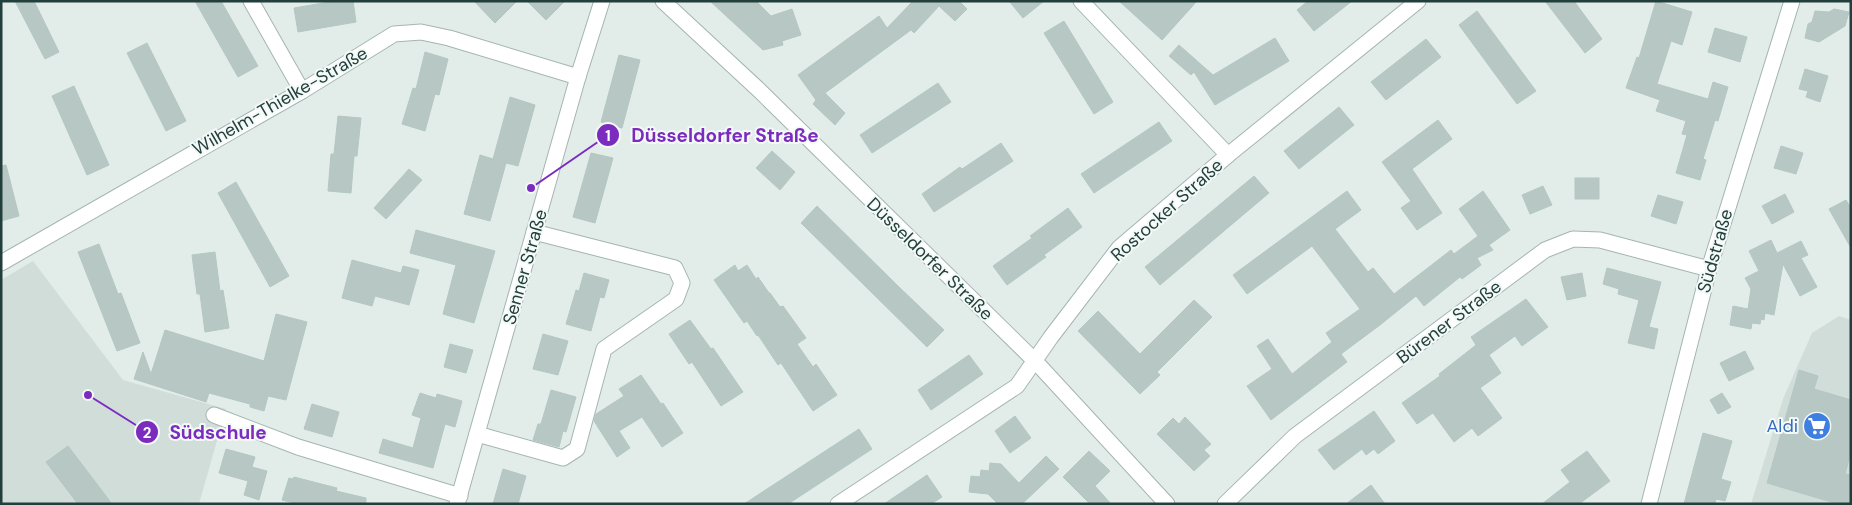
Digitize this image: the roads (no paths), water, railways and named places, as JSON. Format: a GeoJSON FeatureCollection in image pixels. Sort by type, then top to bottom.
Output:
{"type":"FeatureCollection","features":[{"type":"Feature","properties":{"kind":"street"},"geometry":{"type":"LineString","coordinates":[[251,1],[302,91]]}},
{"type":"Feature","properties":{"kind":"street","name":"Senner Straße"},"geometry":{"type":"LineString","coordinates":[[459,500],[578,77],[602,1]]}},
{"type":"Feature","properties":{"kind":"street","name":"Düsseldorfer Straße"},"geometry":{"type":"LineString","coordinates":[[663,1],[760,91],[1035,361],[1167,504]]}},
{"type":"Feature","properties":{"kind":"street"},"geometry":{"type":"LineString","coordinates":[[1081,1],[1228,155]]}},
{"type":"Feature","properties":{"kind":"street","name":"Rostocker Straße"},"geometry":{"type":"LineString","coordinates":[[838,504],[1017,386],[1051,337],[1119,248],[1228,155],[1418,1]]}},
{"type":"Feature","properties":{"kind":"street","name":"Südstraße"},"geometry":{"type":"LineString","coordinates":[[1649,504],[1709,269],[1792,1]]}},
{"type":"Feature","properties":{"kind":"street","name":"Wilhelm-Thielke-Straße"},"geometry":{"type":"LineString","coordinates":[[1,263],[302,91],[394,34],[421,32],[449,38],[578,77]]}},
{"type":"Feature","properties":{"kind":"street"},"geometry":{"type":"LineString","coordinates":[[477,434],[563,458],[576,449],[604,349],[676,299],[682,283],[675,268],[534,232]]}},
{"type":"Feature","properties":{"kind":"street","name":"Bürener Straße"},"geometry":{"type":"LineString","coordinates":[[1225,504],[1295,436],[1545,250],[1573,239],[1600,240],[1709,269]]}},
{"type":"Feature","properties":{"kind":"street"},"geometry":{"type":"LineString","coordinates":[[214,416],[298,447],[459,500]]}},
{"type":"Feature","properties":{"kind":"place","name":"Düsseldorfer Straße"},"geometry":{"type":"Point","coordinates":[531,188]}},
{"type":"Feature","properties":{"kind":"place","name":"Südschule"},"geometry":{"type":"Point","coordinates":[88,395]}},
{"type":"Feature","properties":{"kind":"place","name":"Aldi"},"geometry":{"type":"Point","coordinates":[1817,426]}}]}
